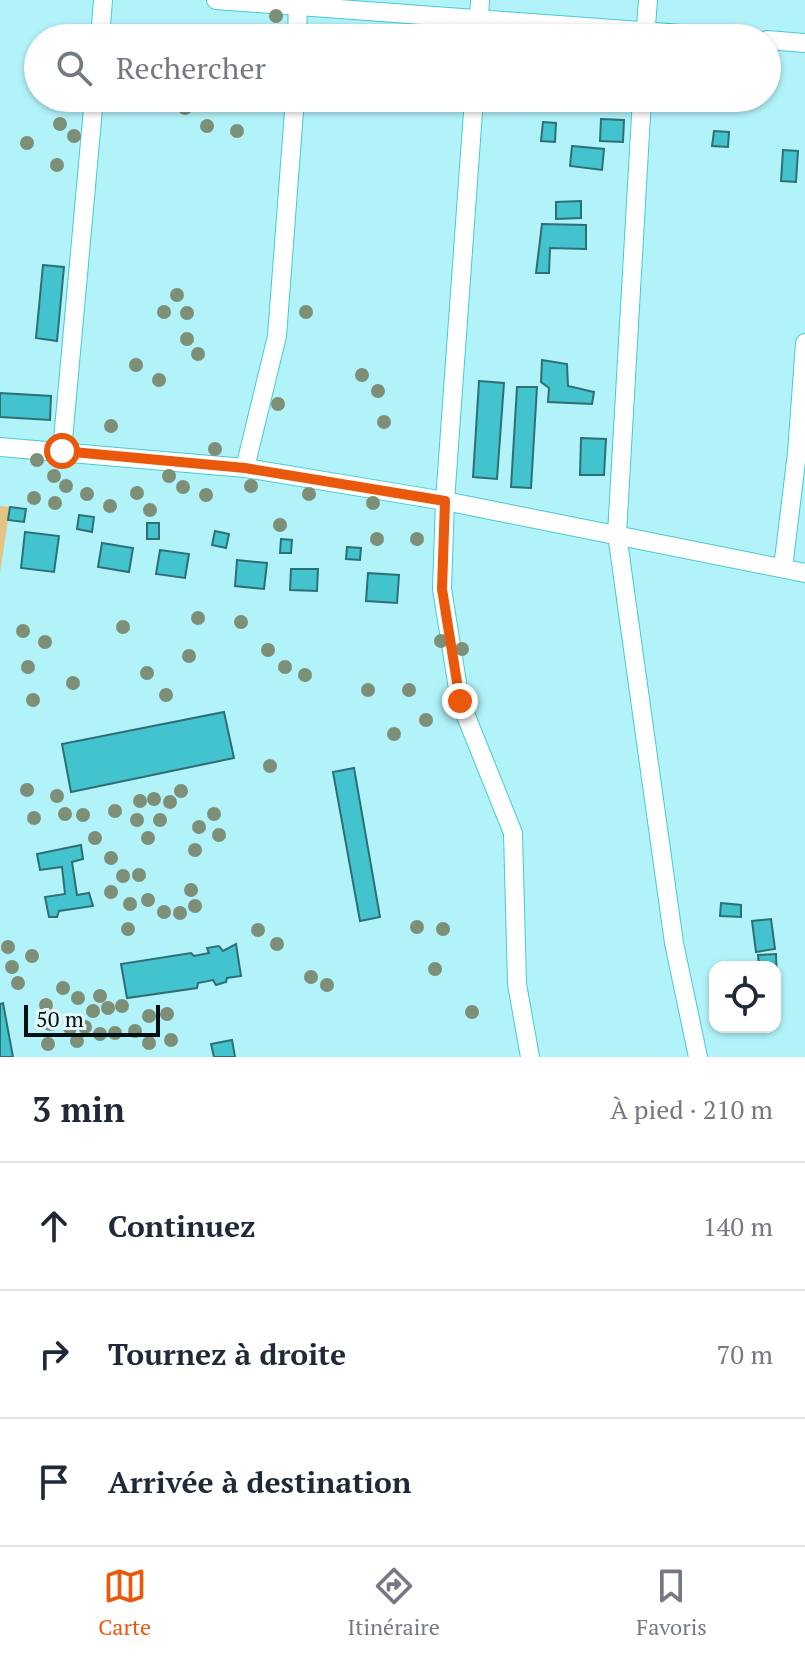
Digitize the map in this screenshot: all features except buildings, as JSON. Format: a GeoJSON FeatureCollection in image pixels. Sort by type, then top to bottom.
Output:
{"type":"FeatureCollection","features":[{"type":"Feature","properties":{"kind":"street"},"geometry":{"type":"LineString","coordinates":[[101,24],[103,0]]}},
{"type":"Feature","properties":{"kind":"street"},"geometry":{"type":"LineString","coordinates":[[216,0],[298,3],[444,24]]}},
{"type":"Feature","properties":{"kind":"street"},"geometry":{"type":"LineString","coordinates":[[479,24],[480,0]]}},
{"type":"Feature","properties":{"kind":"street"},"geometry":{"type":"LineString","coordinates":[[647,24],[648,0]]}},
{"type":"Feature","properties":{"kind":"street"},"geometry":{"type":"LineString","coordinates":[[297,24],[298,3]]}},
{"type":"Feature","properties":{"kind":"street"},"geometry":{"type":"LineString","coordinates":[[781,41],[805,43]]}},
{"type":"Feature","properties":{"kind":"street"},"geometry":{"type":"LineString","coordinates":[[62,451],[93,112]]}},
{"type":"Feature","properties":{"kind":"street"},"geometry":{"type":"LineString","coordinates":[[245,468],[277,336],[294,112]]}},
{"type":"Feature","properties":{"kind":"street"},"geometry":{"type":"LineString","coordinates":[[473,112],[445,501],[442,589],[460,701],[513,833],[517,984],[530,1057]]}},
{"type":"Feature","properties":{"kind":"street"},"geometry":{"type":"LineString","coordinates":[[641,112],[617,534],[672,928],[698,1057]]}},
{"type":"Feature","properties":{"kind":"street"},"geometry":{"type":"LineString","coordinates":[[783,568],[797,453],[805,343]]}},
{"type":"Feature","properties":{"kind":"street"},"geometry":{"type":"LineString","coordinates":[[0,447],[245,468],[445,501],[805,573]]}},
{"type":"Feature","properties":{"kind":"shaded area"},"geometry":{"type":"Polygon","coordinates":[[[0,506],[10,507],[0,573],[0,506]]]}},
{"type":"Feature","properties":{"kind":"route"},"geometry":{"type":"LineString","coordinates":[[62,451],[245,468],[445,501],[442,589],[460,701]]}}]}
